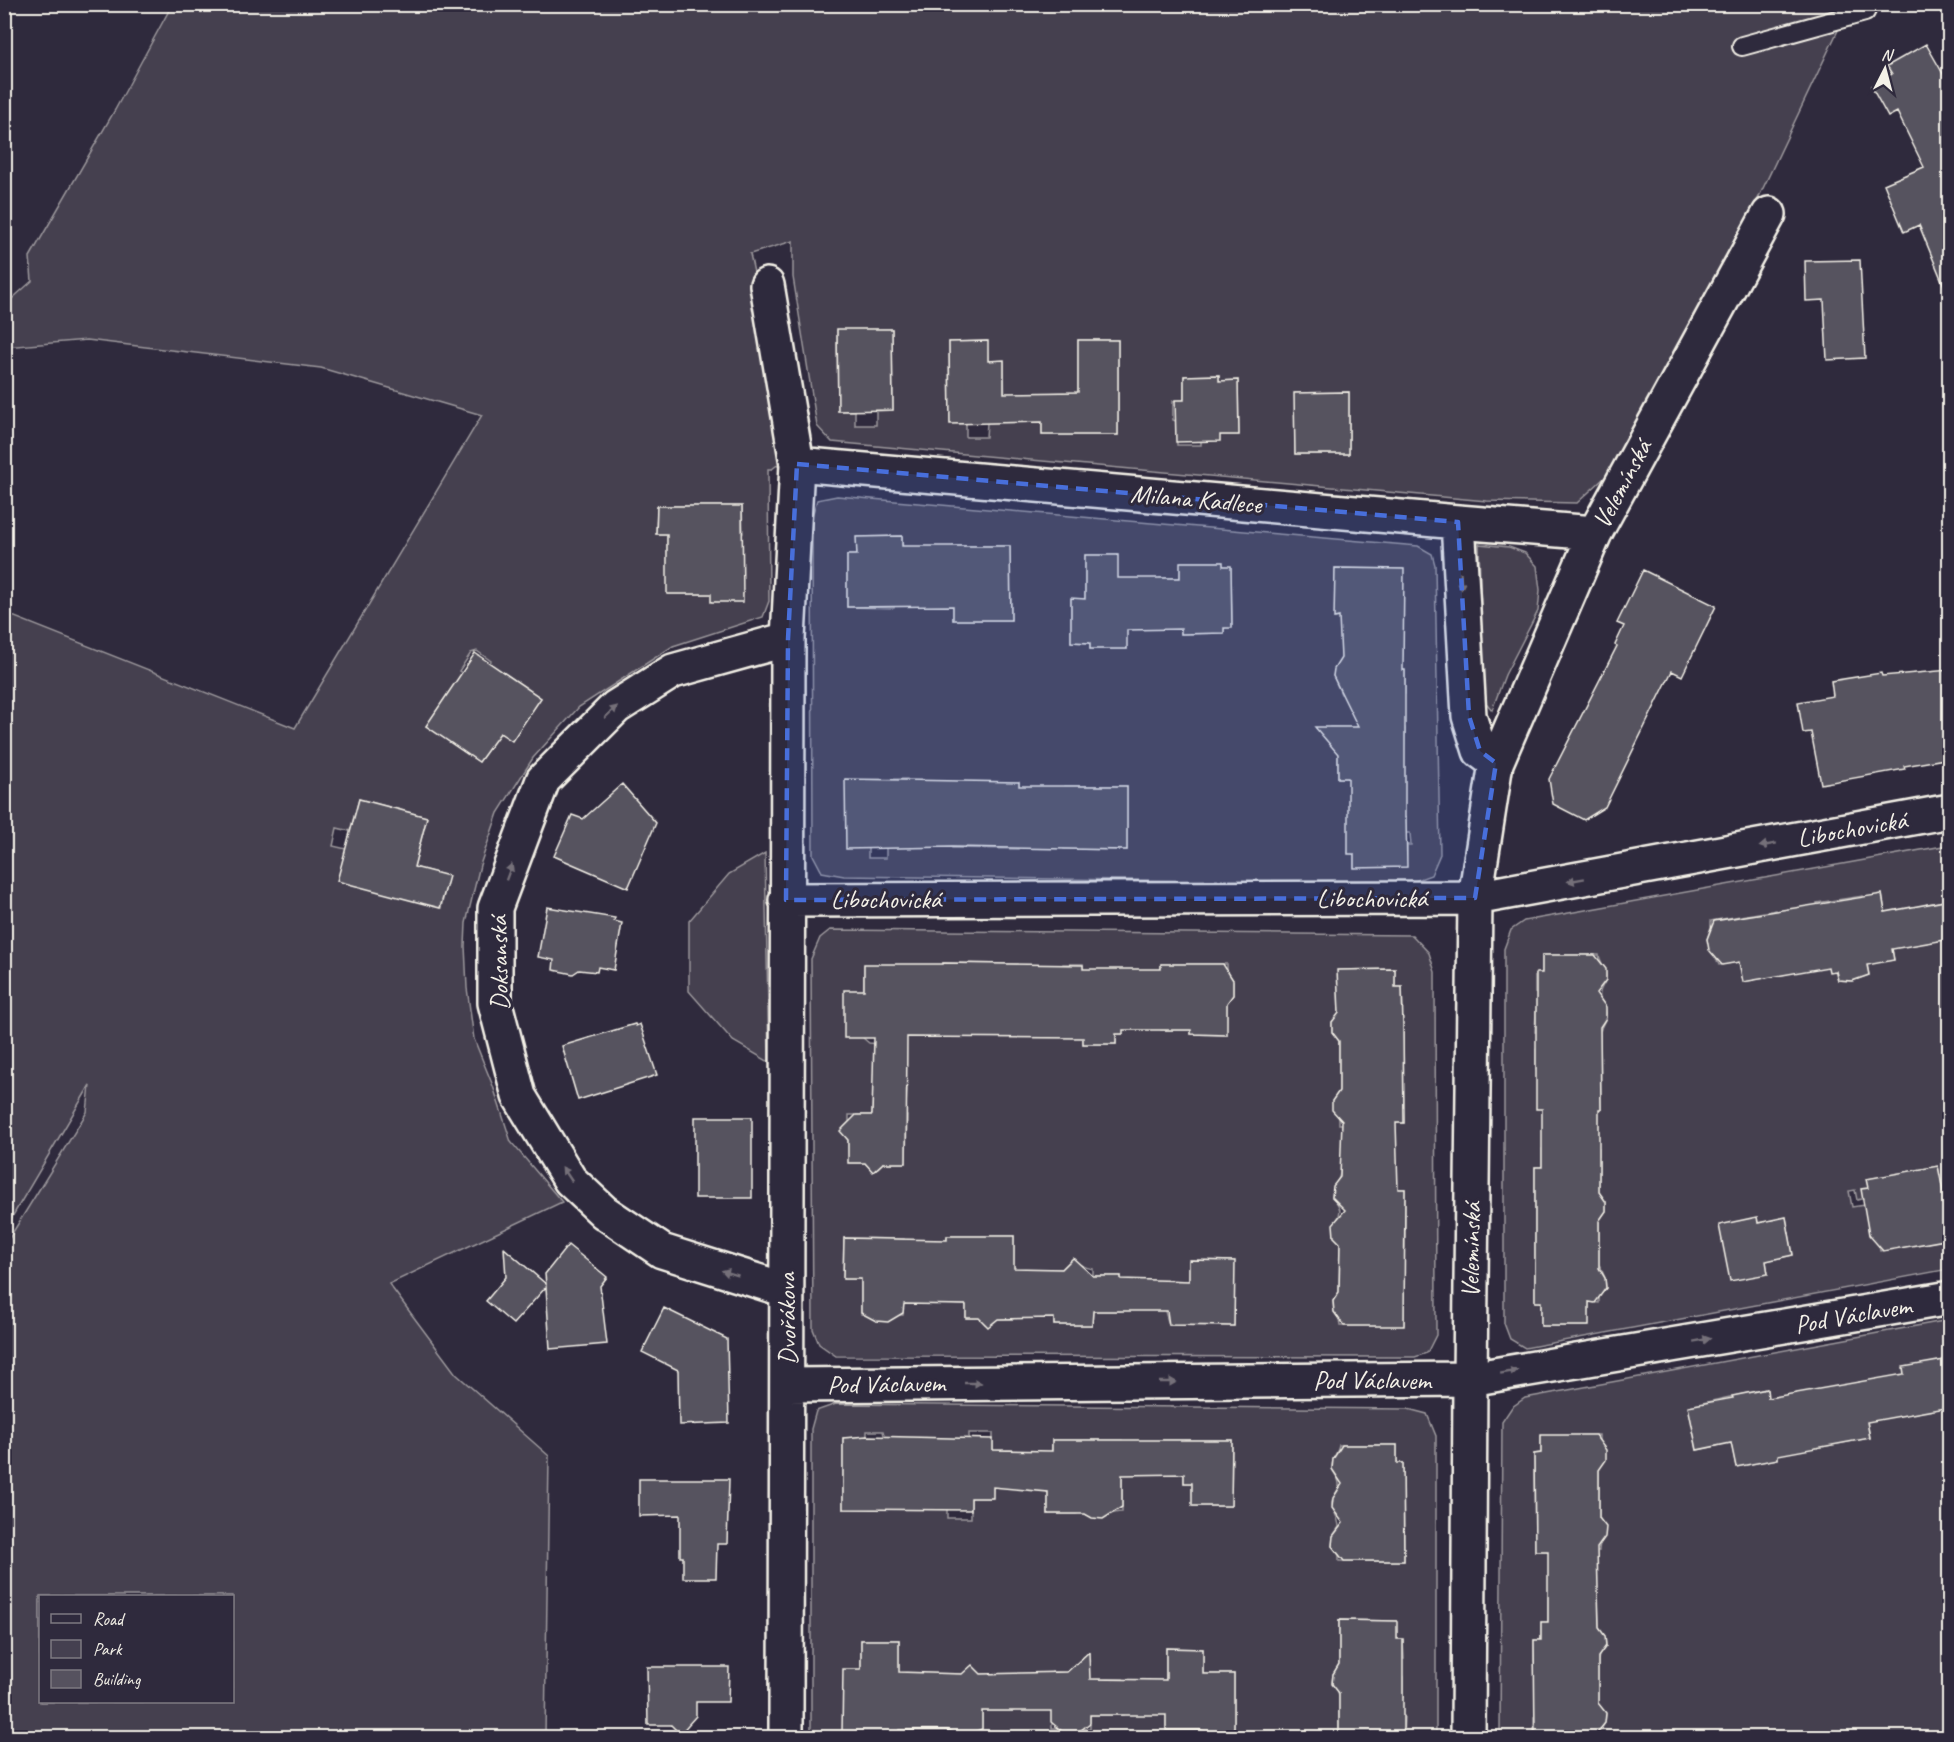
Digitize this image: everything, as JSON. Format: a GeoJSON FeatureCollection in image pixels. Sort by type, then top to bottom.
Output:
{"type":"FeatureCollection","features":[{"type":"Feature","properties":{"kind":"street","name":"Velemínská"},"geometry":{"type":"LineString","coordinates":[[1468,1737],[1475,898],[1496,764],[1595,532],[1769,214]]}},
{"type":"Feature","properties":{"kind":"street","name":"Dvořákova"},"geometry":{"type":"LineString","coordinates":[[767,285],[797,464],[788,639],[786,1737]]}},
{"type":"Feature","properties":{"kind":"street","name":"Milana Kadlece"},"geometry":{"type":"LineString","coordinates":[[797,464],[1595,532]]}},
{"type":"Feature","properties":{"kind":"street"},"geometry":{"type":"LineString","coordinates":[[1458,522],[1468,716],[1480,751],[1496,764]]}},
{"type":"Feature","properties":{"kind":"street","name":"Doksanská"},"geometry":{"type":"LineString","coordinates":[[786,1290],[662,1251],[604,1212],[570,1180],[519,1096],[495,1004],[495,908],[543,780],[616,707],[673,671],[788,639]]}},
{"type":"Feature","properties":{"kind":"street","name":"Libochovická"},"geometry":{"type":"LineString","coordinates":[[786,900],[1475,898],[1950,811]]}},
{"type":"Feature","properties":{"kind":"street","name":"Pod Václavem"},"geometry":{"type":"LineString","coordinates":[[788,1385],[1470,1379],[1950,1298]]}},
{"type":"Feature","properties":{"kind":"lane"},"geometry":{"type":"LineString","coordinates":[[1742,46],[1865,12],[1869,4]]}},
{"type":"Feature","properties":{"kind":"highlighted area"},"geometry":{"type":"Polygon","coordinates":[[[797,464],[1458,522],[1469,716],[1480,751],[1496,763],[1475,898],[786,900],[788,639],[797,464]]]}},
{"type":"Feature","properties":{"kind":"green space"},"geometry":{"type":"Polygon","coordinates":[[[172,5],[1850,5],[1642,443],[1577,503],[1487,501],[832,442],[817,426],[793,277],[793,241],[750,254],[793,453],[772,469],[768,469],[769,601],[763,617],[673,646],[579,707],[533,758],[498,813],[480,865],[466,923],[467,988],[474,1039],[493,1086],[511,1142],[562,1202],[389,1284],[456,1374],[549,1456],[545,1737],[5,1737],[5,1245],[87,1112],[90,1085],[5,1229],[5,613],[295,728],[482,415],[321,368],[87,340],[5,347],[5,305],[32,281],[30,257],[115,110],[172,5]],[[892,329],[837,330],[838,411],[855,411],[855,425],[876,425],[876,411],[893,410],[892,329]],[[1078,340],[1078,392],[1042,393],[1042,435],[1118,435],[1118,340],[1078,340]],[[987,341],[949,342],[950,423],[966,424],[966,437],[986,437],[987,423],[1005,422],[1004,361],[988,361],[987,341]],[[1219,375],[1184,376],[1184,400],[1173,401],[1177,445],[1201,445],[1201,441],[1220,435],[1239,435],[1238,380],[1219,381],[1219,375]],[[1349,392],[1295,393],[1295,454],[1349,454],[1349,392]],[[657,506],[656,534],[667,534],[668,594],[711,594],[743,533],[742,506],[657,506]],[[477,651],[471,653],[459,671],[462,673],[426,726],[479,762],[500,733],[512,740],[541,698],[490,663],[491,661],[477,651]],[[359,799],[350,831],[337,828],[333,846],[346,849],[441,908],[448,876],[414,867],[427,817],[359,799]]]}},
{"type":"Feature","properties":{"kind":"green space"},"geometry":{"type":"Polygon","coordinates":[[[837,496],[1418,546],[1432,554],[1435,565],[1440,854],[1431,875],[1406,884],[844,876],[822,872],[813,855],[812,516],[817,500],[837,496]],[[902,536],[857,537],[857,555],[847,555],[847,607],[894,608],[903,554],[902,536]],[[953,546],[953,620],[1011,620],[1010,546],[953,546]],[[1085,555],[1085,599],[1071,599],[1071,642],[1090,643],[1090,649],[1127,649],[1118,598],[1117,555],[1085,555]],[[1181,562],[1180,578],[1160,578],[1181,634],[1224,633],[1224,628],[1232,627],[1231,567],[1223,566],[1222,562],[1181,562]],[[1335,568],[1335,618],[1342,617],[1341,660],[1333,676],[1341,694],[1405,694],[1405,671],[1398,670],[1403,655],[1403,569],[1335,568]],[[1330,727],[1338,754],[1338,778],[1364,778],[1348,853],[1354,854],[1354,867],[1406,867],[1407,845],[1411,845],[1410,833],[1406,833],[1406,818],[1402,818],[1405,728],[1330,727]],[[907,779],[846,780],[868,848],[868,858],[886,858],[886,848],[908,847],[907,779]],[[1019,782],[952,842],[952,848],[1018,849],[1019,782]],[[1064,786],[1064,849],[1127,850],[1127,786],[1064,786]]]}},
{"type":"Feature","properties":{"kind":"green space"},"geometry":{"type":"Polygon","coordinates":[[[1479,544],[1509,547],[1525,553],[1537,566],[1540,590],[1538,611],[1505,675],[1492,710],[1483,699],[1479,544]]]}},
{"type":"Feature","properties":{"kind":"green space"},"geometry":{"type":"Polygon","coordinates":[[[1949,845],[1949,900],[1927,904],[1949,939],[1949,1226],[1938,1166],[1867,1179],[1869,1197],[1857,1200],[1855,1190],[1849,1191],[1852,1207],[1871,1204],[1880,1251],[1949,1239],[1949,1269],[1525,1348],[1510,1339],[1504,1323],[1504,949],[1511,930],[1524,921],[1949,845]],[[1882,894],[1817,903],[1820,924],[1838,980],[1852,981],[1869,975],[1867,963],[1894,960],[1882,894]],[[1776,910],[1711,921],[1707,939],[1719,965],[1739,962],[1743,982],[1787,974],[1776,910]],[[1542,955],[1542,973],[1535,974],[1535,993],[1542,994],[1536,1012],[1535,1032],[1542,1032],[1536,1050],[1536,1070],[1601,1109],[1600,1032],[1606,1008],[1601,1000],[1600,991],[1606,974],[1599,955],[1542,955]],[[1599,1148],[1542,1149],[1542,1167],[1535,1167],[1535,1302],[1541,1302],[1541,1326],[1588,1326],[1589,1302],[1599,1303],[1599,1297],[1606,1288],[1605,1278],[1599,1264],[1599,1221],[1606,1211],[1606,1202],[1599,1192],[1599,1148]],[[1786,1218],[1758,1223],[1768,1274],[1766,1261],[1793,1255],[1786,1218]]]}},
{"type":"Feature","properties":{"kind":"green space"},"geometry":{"type":"Polygon","coordinates":[[[765,853],[769,1062],[733,1041],[689,991],[689,921],[729,874],[765,853]]]}},
{"type":"Feature","properties":{"kind":"green space"},"geometry":{"type":"Polygon","coordinates":[[[830,930],[1412,935],[1429,953],[1435,972],[1436,1335],[1427,1353],[1415,1357],[836,1356],[819,1344],[813,1329],[811,959],[820,938],[830,930]],[[943,963],[942,1037],[1016,1037],[1017,964],[943,963]],[[864,964],[863,1038],[869,1043],[879,1044],[864,964]],[[1063,964],[1062,1009],[1083,1038],[1083,1044],[1116,1044],[1116,1034],[1123,1034],[1083,969],[1083,964],[1063,964]],[[1161,964],[1161,1030],[1191,1030],[1191,1034],[1226,1035],[1227,1003],[1233,995],[1233,980],[1227,972],[1227,964],[1161,964]],[[1395,969],[1338,970],[1339,1014],[1332,1022],[1332,1032],[1339,1041],[1339,1091],[1332,1101],[1339,1124],[1404,1123],[1403,1025],[1396,1025],[1403,1007],[1402,987],[1395,987],[1395,969]],[[873,1089],[872,1115],[849,1115],[849,1122],[844,1127],[844,1135],[848,1140],[849,1163],[865,1163],[870,1168],[878,1168],[883,1163],[906,1163],[907,1116],[890,1115],[906,1106],[907,1089],[873,1089]],[[1340,1172],[1332,1197],[1340,1212],[1334,1237],[1340,1243],[1339,1292],[1333,1301],[1334,1312],[1339,1319],[1340,1326],[1404,1325],[1404,1305],[1397,1249],[1405,1248],[1405,1189],[1340,1172]],[[947,1236],[947,1304],[966,1305],[966,1318],[980,1318],[985,1324],[992,1324],[998,1319],[1013,1319],[1014,1236],[947,1236]],[[844,1238],[843,1279],[861,1279],[861,1314],[903,1315],[904,1239],[844,1238]],[[1190,1260],[1189,1281],[1169,1280],[1164,1308],[1169,1325],[1234,1326],[1234,1261],[1190,1260]],[[1072,1262],[1062,1269],[1054,1269],[1054,1325],[1092,1325],[1093,1311],[1121,1311],[1121,1276],[1093,1276],[1093,1269],[1072,1262]]]}},
{"type":"Feature","properties":{"kind":"green space"},"geometry":{"type":"Polygon","coordinates":[[[1949,1320],[1949,1355],[1946,1359],[1941,1360],[1943,1375],[1950,1377],[1949,1737],[1599,1737],[1606,1714],[1598,1704],[1598,1661],[1599,1655],[1606,1646],[1605,1636],[1599,1628],[1598,1598],[1548,1597],[1548,1622],[1541,1622],[1541,1640],[1534,1640],[1534,1660],[1541,1716],[1534,1717],[1534,1737],[1500,1738],[1502,1422],[1512,1407],[1525,1398],[1949,1320]],[[1766,1389],[1689,1406],[1697,1450],[1717,1446],[1716,1438],[1730,1435],[1736,1467],[1778,1459],[1766,1389]],[[1867,1420],[1816,1448],[1870,1438],[1867,1420]],[[1599,1435],[1541,1436],[1541,1453],[1534,1454],[1535,1551],[1599,1551],[1605,1530],[1599,1518],[1599,1435]]]}},
{"type":"Feature","properties":{"kind":"green space"},"geometry":{"type":"Polygon","coordinates":[[[836,1404],[1408,1409],[1427,1414],[1436,1436],[1436,1737],[811,1738],[811,1429],[816,1411],[836,1404]],[[867,1431],[867,1437],[843,1438],[843,1509],[903,1509],[883,1431],[867,1431]],[[969,1433],[969,1439],[947,1478],[947,1518],[971,1518],[971,1498],[992,1498],[993,1487],[1013,1450],[993,1450],[993,1433],[969,1433]],[[1052,1440],[1048,1514],[1082,1512],[1099,1518],[1122,1512],[1122,1440],[1052,1440]],[[1162,1440],[1162,1473],[1184,1474],[1184,1483],[1192,1483],[1193,1506],[1231,1506],[1232,1440],[1162,1440]],[[1339,1445],[1332,1468],[1339,1481],[1339,1486],[1332,1504],[1339,1527],[1333,1536],[1332,1546],[1339,1555],[1339,1561],[1404,1561],[1403,1463],[1397,1463],[1397,1445],[1339,1445]],[[1339,1620],[1339,1665],[1333,1674],[1332,1683],[1338,1691],[1339,1698],[1339,1736],[1403,1737],[1404,1716],[1397,1715],[1396,1698],[1403,1697],[1403,1677],[1397,1659],[1404,1659],[1403,1640],[1397,1639],[1396,1621],[1339,1620]],[[861,1640],[861,1669],[843,1734],[898,1734],[899,1640],[861,1640]],[[1166,1648],[1166,1729],[1203,1730],[1210,1734],[1221,1734],[1227,1730],[1234,1730],[1234,1674],[1203,1674],[1203,1649],[1166,1648]],[[1052,1672],[1052,1728],[1058,1728],[1066,1735],[1090,1728],[1090,1715],[1123,1715],[1123,1679],[1090,1679],[1067,1672],[1052,1672]],[[945,1674],[945,1730],[964,1734],[982,1730],[982,1711],[1014,1711],[1014,1674],[945,1674]]]}},
{"type":"Feature","properties":{"kind":"building"},"geometry":{"type":"Polygon","coordinates":[[[1926,44],[1950,86],[1949,298],[1919,225],[1904,232],[1884,184],[1924,167],[1897,112],[1888,117],[1871,86],[1892,74],[1887,66],[1926,44]]]}},
{"type":"Feature","properties":{"kind":"building"},"geometry":{"type":"Polygon","coordinates":[[[1860,260],[1865,358],[1827,360],[1824,300],[1806,301],[1805,261],[1860,260]]]}},
{"type":"Feature","properties":{"kind":"building"},"geometry":{"type":"Polygon","coordinates":[[[837,329],[892,329],[893,410],[838,411],[837,329]]]}},
{"type":"Feature","properties":{"kind":"building"},"geometry":{"type":"Polygon","coordinates":[[[1078,340],[1118,340],[1118,435],[1042,435],[1042,422],[950,424],[949,342],[988,341],[988,361],[1004,360],[1004,393],[1078,392],[1078,340]]]}},
{"type":"Feature","properties":{"kind":"building"},"geometry":{"type":"Polygon","coordinates":[[[1219,375],[1219,381],[1238,380],[1239,435],[1220,435],[1220,441],[1176,442],[1175,400],[1184,400],[1184,376],[1219,375]]]}},
{"type":"Feature","properties":{"kind":"building"},"geometry":{"type":"Polygon","coordinates":[[[1349,392],[1349,454],[1295,454],[1294,393],[1349,392]]]}},
{"type":"Feature","properties":{"kind":"building"},"geometry":{"type":"Polygon","coordinates":[[[657,506],[742,506],[743,602],[711,602],[711,594],[667,594],[667,534],[656,534],[657,506]]]}},
{"type":"Feature","properties":{"kind":"building"},"geometry":{"type":"Polygon","coordinates":[[[902,536],[902,546],[1010,546],[1011,620],[953,620],[953,606],[847,607],[847,555],[857,555],[856,537],[902,536]]]}},
{"type":"Feature","properties":{"kind":"building"},"geometry":{"type":"Polygon","coordinates":[[[1085,555],[1118,555],[1118,578],[1180,578],[1180,562],[1223,562],[1223,566],[1231,566],[1232,628],[1224,628],[1224,633],[1181,634],[1181,629],[1127,630],[1127,649],[1090,649],[1090,643],[1071,642],[1071,598],[1085,599],[1085,555]]]}},
{"type":"Feature","properties":{"kind":"building"},"geometry":{"type":"Polygon","coordinates":[[[1335,568],[1404,569],[1403,670],[1405,670],[1407,867],[1354,868],[1354,854],[1348,854],[1348,778],[1338,778],[1338,754],[1315,727],[1358,727],[1333,676],[1334,669],[1341,658],[1339,617],[1334,618],[1335,568]]]}},
{"type":"Feature","properties":{"kind":"building"},"geometry":{"type":"Polygon","coordinates":[[[1643,570],[1716,606],[1682,676],[1672,671],[1605,807],[1584,820],[1553,804],[1549,779],[1617,646],[1615,645],[1624,626],[1617,623],[1643,570]]]}},
{"type":"Feature","properties":{"kind":"building"},"geometry":{"type":"Polygon","coordinates":[[[475,653],[541,698],[512,741],[500,733],[479,762],[426,726],[475,653]]]}},
{"type":"Feature","properties":{"kind":"building"},"geometry":{"type":"Polygon","coordinates":[[[1950,670],[1950,758],[1904,766],[1905,769],[1821,784],[1811,732],[1803,733],[1798,702],[1833,696],[1831,681],[1881,673],[1882,676],[1950,670]]]}},
{"type":"Feature","properties":{"kind":"building"},"geometry":{"type":"Polygon","coordinates":[[[845,779],[1019,782],[1019,786],[1127,786],[1127,850],[952,847],[846,849],[845,779]]]}},
{"type":"Feature","properties":{"kind":"building"},"geometry":{"type":"Polygon","coordinates":[[[622,784],[656,823],[628,888],[554,856],[572,815],[583,819],[622,784]]]}},
{"type":"Feature","properties":{"kind":"building"},"geometry":{"type":"Polygon","coordinates":[[[359,799],[427,817],[414,867],[449,876],[440,908],[337,881],[359,799]]]}},
{"type":"Feature","properties":{"kind":"building"},"geometry":{"type":"Polygon","coordinates":[[[1882,894],[1885,912],[1950,900],[1950,939],[1892,949],[1894,960],[1867,965],[1869,975],[1852,981],[1838,980],[1836,971],[1829,972],[1828,967],[1743,982],[1739,962],[1722,965],[1709,950],[1707,939],[1714,921],[1882,894]]]}},
{"type":"Feature","properties":{"kind":"building"},"geometry":{"type":"Polygon","coordinates":[[[547,907],[615,918],[614,921],[622,923],[614,970],[598,967],[597,972],[579,970],[573,974],[553,970],[554,960],[538,957],[547,907]]]}},
{"type":"Feature","properties":{"kind":"building"},"geometry":{"type":"Polygon","coordinates":[[[1542,955],[1595,955],[1606,969],[1606,980],[1596,993],[1606,1007],[1606,1018],[1600,1027],[1599,1192],[1606,1202],[1606,1211],[1599,1221],[1599,1268],[1605,1278],[1606,1288],[1595,1303],[1589,1302],[1589,1326],[1541,1326],[1541,1302],[1535,1302],[1535,1167],[1542,1167],[1542,1109],[1536,1109],[1536,973],[1542,973],[1542,955]]]}},
{"type":"Feature","properties":{"kind":"building"},"geometry":{"type":"Polygon","coordinates":[[[864,964],[1083,965],[1083,969],[1161,969],[1161,964],[1223,964],[1233,980],[1233,995],[1227,1003],[1227,1035],[1191,1034],[1191,1030],[1123,1030],[1123,1034],[1116,1034],[1116,1044],[1083,1044],[1083,1038],[907,1037],[906,1163],[883,1163],[873,1172],[865,1163],[848,1163],[848,1140],[840,1131],[856,1115],[872,1115],[874,1038],[844,1038],[844,990],[864,990],[864,964]]]}},
{"type":"Feature","properties":{"kind":"building"},"geometry":{"type":"Polygon","coordinates":[[[1395,969],[1395,987],[1402,987],[1404,1123],[1396,1123],[1398,1189],[1405,1189],[1404,1326],[1344,1326],[1334,1312],[1333,1301],[1339,1292],[1340,1243],[1334,1237],[1333,1224],[1345,1210],[1332,1197],[1333,1186],[1340,1177],[1342,1121],[1332,1110],[1332,1101],[1339,1091],[1339,1041],[1332,1032],[1332,1022],[1339,1013],[1337,970],[1395,969]]]}},
{"type":"Feature","properties":{"kind":"building"},"geometry":{"type":"Polygon","coordinates":[[[635,1024],[636,1026],[640,1024],[657,1075],[578,1100],[562,1046],[635,1024]]]}},
{"type":"Feature","properties":{"kind":"building"},"geometry":{"type":"Polygon","coordinates":[[[695,1117],[752,1117],[752,1198],[695,1198],[695,1117]]]}},
{"type":"Feature","properties":{"kind":"building"},"geometry":{"type":"Polygon","coordinates":[[[1938,1166],[1950,1226],[1950,1239],[1883,1251],[1869,1235],[1861,1189],[1868,1188],[1866,1179],[1938,1166]]]}},
{"type":"Feature","properties":{"kind":"building"},"geometry":{"type":"Polygon","coordinates":[[[1757,1217],[1758,1223],[1786,1217],[1793,1255],[1766,1261],[1768,1274],[1730,1281],[1719,1225],[1757,1217]]]}},
{"type":"Feature","properties":{"kind":"building"},"geometry":{"type":"Polygon","coordinates":[[[947,1236],[1014,1236],[1014,1268],[1062,1269],[1073,1258],[1093,1276],[1121,1276],[1121,1279],[1189,1281],[1189,1260],[1235,1261],[1234,1326],[1169,1325],[1167,1311],[1093,1311],[1092,1325],[1054,1325],[1054,1318],[998,1319],[988,1327],[979,1318],[966,1318],[966,1305],[904,1304],[903,1313],[888,1322],[876,1321],[861,1313],[861,1279],[843,1279],[844,1238],[947,1240],[947,1236]]]}},
{"type":"Feature","properties":{"kind":"building"},"geometry":{"type":"Polygon","coordinates":[[[568,1245],[607,1277],[600,1286],[607,1344],[550,1349],[546,1287],[513,1324],[486,1301],[506,1277],[504,1248],[546,1284],[545,1274],[568,1245]]]}},
{"type":"Feature","properties":{"kind":"building"},"geometry":{"type":"Polygon","coordinates":[[[664,1308],[727,1339],[729,1423],[679,1425],[678,1370],[642,1352],[664,1308]]]}},
{"type":"Feature","properties":{"kind":"building"},"geometry":{"type":"Polygon","coordinates":[[[1950,1359],[1950,1407],[1867,1422],[1870,1438],[1778,1455],[1778,1459],[1736,1467],[1731,1443],[1697,1450],[1688,1406],[1767,1389],[1768,1398],[1904,1374],[1903,1367],[1950,1359]]]}},
{"type":"Feature","properties":{"kind":"building"},"geometry":{"type":"Polygon","coordinates":[[[1541,1435],[1595,1435],[1606,1450],[1606,1460],[1599,1470],[1599,1518],[1606,1527],[1605,1537],[1597,1548],[1599,1628],[1605,1636],[1606,1646],[1598,1657],[1598,1703],[1606,1713],[1605,1723],[1594,1737],[1535,1737],[1534,1640],[1541,1640],[1541,1622],[1548,1622],[1548,1551],[1535,1551],[1534,1454],[1541,1453],[1541,1435]]]}},
{"type":"Feature","properties":{"kind":"building"},"geometry":{"type":"Polygon","coordinates":[[[867,1436],[993,1439],[993,1450],[1052,1451],[1052,1440],[1232,1440],[1231,1506],[1192,1506],[1192,1483],[1184,1483],[1184,1474],[1122,1475],[1122,1507],[1103,1519],[1092,1518],[1085,1514],[1048,1514],[1048,1492],[993,1487],[993,1498],[971,1498],[971,1510],[843,1509],[843,1438],[867,1436]]]}},
{"type":"Feature","properties":{"kind":"building"},"geometry":{"type":"Polygon","coordinates":[[[1342,1445],[1397,1445],[1397,1463],[1403,1463],[1404,1561],[1344,1561],[1332,1546],[1333,1536],[1343,1523],[1332,1508],[1333,1498],[1342,1484],[1332,1469],[1333,1459],[1342,1445]]]}},
{"type":"Feature","properties":{"kind":"building"},"geometry":{"type":"Polygon","coordinates":[[[639,1479],[729,1479],[727,1544],[717,1544],[716,1578],[683,1578],[683,1557],[680,1557],[680,1515],[639,1516],[639,1479]]]}},
{"type":"Feature","properties":{"kind":"building"},"geometry":{"type":"Polygon","coordinates":[[[1339,1620],[1397,1621],[1397,1639],[1403,1639],[1403,1737],[1339,1736],[1339,1693],[1332,1684],[1333,1674],[1339,1664],[1339,1620]]]}},
{"type":"Feature","properties":{"kind":"building"},"geometry":{"type":"Polygon","coordinates":[[[861,1640],[899,1640],[899,1672],[962,1674],[972,1665],[981,1674],[1067,1672],[1089,1652],[1090,1679],[1166,1680],[1166,1648],[1203,1649],[1203,1674],[1234,1674],[1234,1728],[1221,1734],[1210,1734],[1201,1730],[1166,1730],[1166,1715],[1090,1715],[1090,1723],[1069,1737],[1051,1722],[1051,1711],[982,1711],[982,1729],[969,1734],[958,1734],[948,1730],[899,1730],[899,1734],[842,1734],[843,1669],[861,1669],[861,1640]]]}},
{"type":"Feature","properties":{"kind":"building"},"geometry":{"type":"Polygon","coordinates":[[[647,1667],[729,1667],[728,1702],[696,1702],[696,1716],[680,1734],[671,1725],[648,1725],[647,1667]]]}}]}
